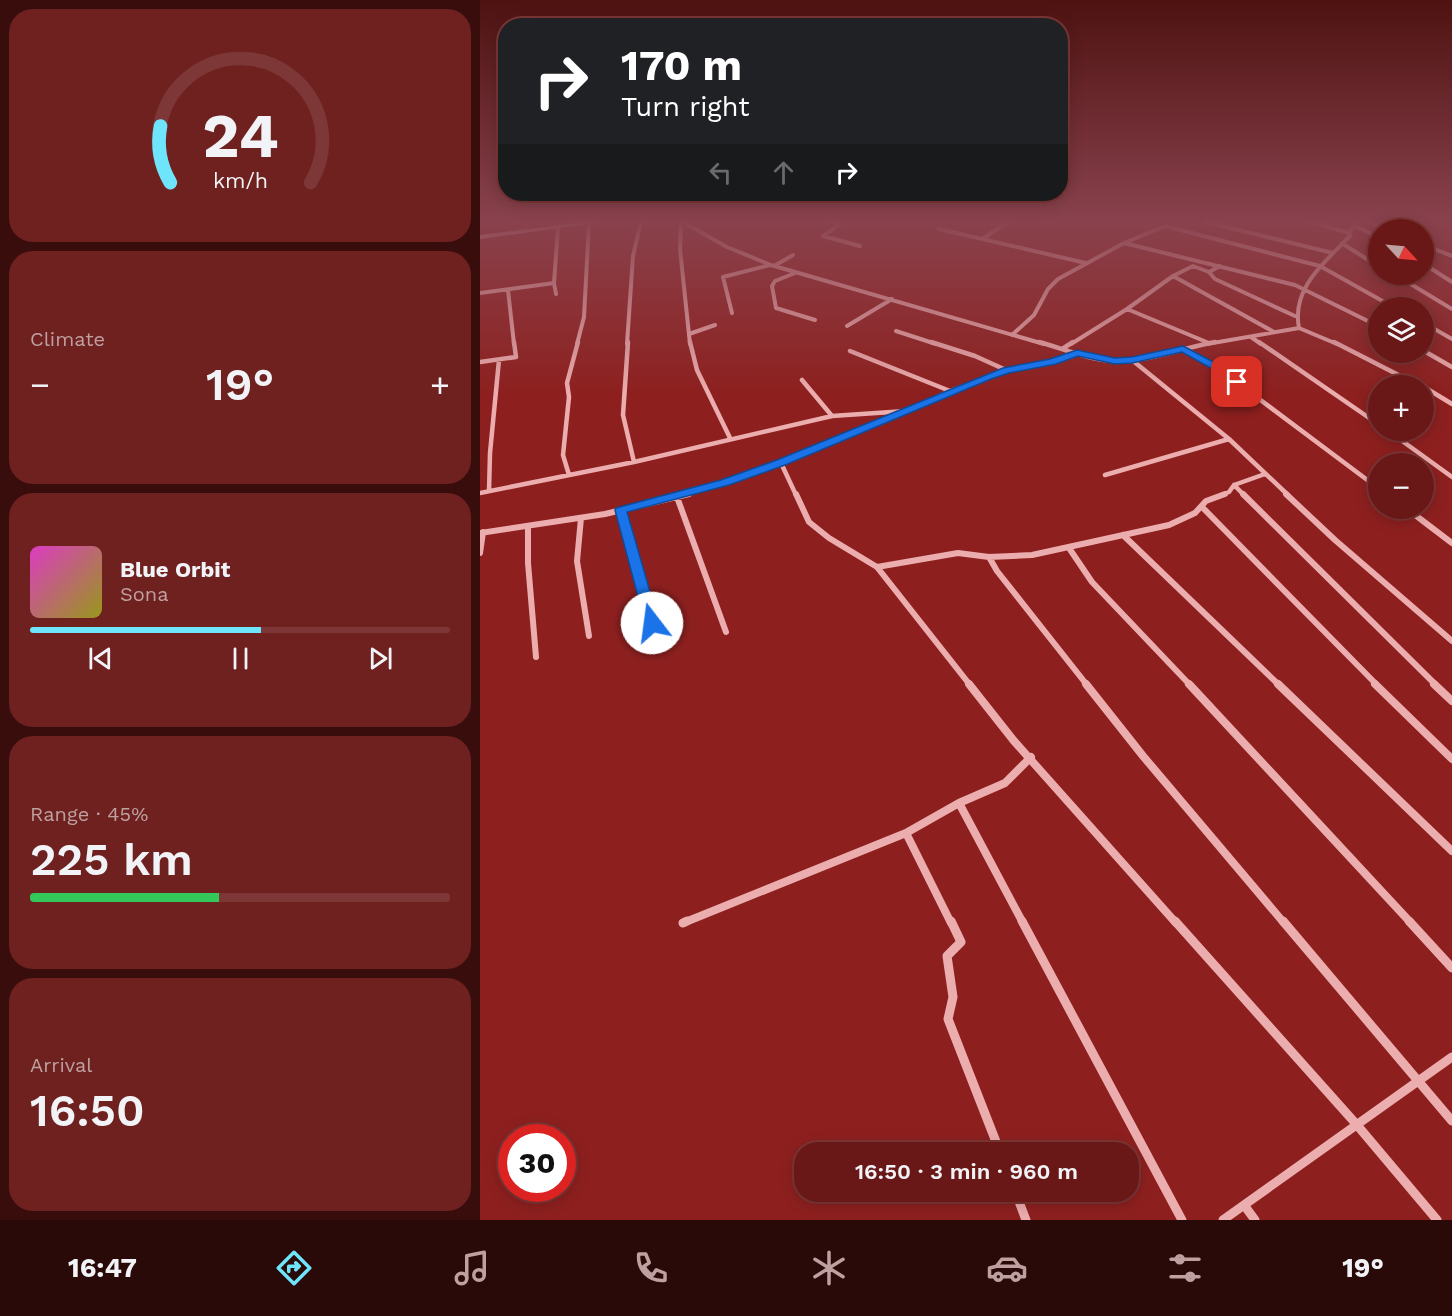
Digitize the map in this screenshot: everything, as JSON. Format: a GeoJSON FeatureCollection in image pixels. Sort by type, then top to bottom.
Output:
{"type":"FeatureCollection","features":[{"type":"Feature","properties":{"kind":"street"},"geometry":{"type":"LineString","coordinates":[[554,279],[556,294]]}},
{"type":"Feature","properties":{"kind":"street"},"geometry":{"type":"LineString","coordinates":[[569,475],[562,455],[569,397],[567,383],[584,317],[586,279]]}},
{"type":"Feature","properties":{"kind":"street"},"geometry":{"type":"LineString","coordinates":[[632,279],[623,415],[634,462]]}},
{"type":"Feature","properties":{"kind":"street"},"geometry":{"type":"LineString","coordinates":[[683,279],[689,334],[697,370],[730,438]]}},
{"type":"Feature","properties":{"kind":"street"},"geometry":{"type":"LineString","coordinates":[[723,279],[732,313]]}},
{"type":"Feature","properties":{"kind":"street"},"geometry":{"type":"LineString","coordinates":[[780,279],[772,286],[776,308],[815,320]]}},
{"type":"Feature","properties":{"kind":"street"},"geometry":{"type":"LineString","coordinates":[[820,279],[1106,360],[1132,360],[1210,343],[1299,328],[1318,334],[1400,375]]}},
{"type":"Feature","properties":{"kind":"street"},"geometry":{"type":"LineString","coordinates":[[1012,335],[1034,315],[1048,289],[1058,279]]}},
{"type":"Feature","properties":{"kind":"street"},"geometry":{"type":"LineString","coordinates":[[1062,349],[1127,309],[1169,279]]}},
{"type":"Feature","properties":{"kind":"street"},"geometry":{"type":"LineString","coordinates":[[1178,279],[1274,333]]}},
{"type":"Feature","properties":{"kind":"street"},"geometry":{"type":"LineString","coordinates":[[1215,279],[1294,316]]}},
{"type":"Feature","properties":{"kind":"street"},"geometry":{"type":"LineString","coordinates":[[1273,279],[1319,294],[1368,321]]}},
{"type":"Feature","properties":{"kind":"street"},"geometry":{"type":"LineString","coordinates":[[1299,328],[1294,316],[1296,304],[1311,279]]}},
{"type":"Feature","properties":{"kind":"street"},"geometry":{"type":"LineString","coordinates":[[1343,279],[1375,297]]}},
{"type":"Feature","properties":{"kind":"street"},"geometry":{"type":"LineString","coordinates":[[480,293],[554,283]]}},
{"type":"Feature","properties":{"kind":"street"},"geometry":{"type":"LineString","coordinates":[[1412,285],[1452,309]]}},
{"type":"Feature","properties":{"kind":"street"},"geometry":{"type":"LineString","coordinates":[[480,362],[516,357],[508,290]]}},
{"type":"Feature","properties":{"kind":"street"},"geometry":{"type":"LineString","coordinates":[[847,326],[892,299]]}},
{"type":"Feature","properties":{"kind":"street"},"geometry":{"type":"LineString","coordinates":[[1127,309],[1210,343]]}},
{"type":"Feature","properties":{"kind":"street"},"geometry":{"type":"LineString","coordinates":[[689,334],[716,325]]}},
{"type":"Feature","properties":{"kind":"street"},"geometry":{"type":"LineString","coordinates":[[1434,329],[1452,339]]}},
{"type":"Feature","properties":{"kind":"street"},"geometry":{"type":"LineString","coordinates":[[896,332],[975,356],[1007,370]]}},
{"type":"Feature","properties":{"kind":"street"},"geometry":{"type":"LineString","coordinates":[[1251,337],[1368,417]]}},
{"type":"Feature","properties":{"kind":"street"},"geometry":{"type":"LineString","coordinates":[[1183,349],[1219,369],[1368,481]]}},
{"type":"Feature","properties":{"kind":"street"},"geometry":{"type":"LineString","coordinates":[[850,351],[950,391]]}},
{"type":"Feature","properties":{"kind":"street"},"geometry":{"type":"LineString","coordinates":[[480,553],[482,533],[581,518],[677,497],[781,463],[950,391],[1007,370],[1052,362],[1077,353]]}},
{"type":"Feature","properties":{"kind":"street"},"geometry":{"type":"LineString","coordinates":[[1434,357],[1452,367]]}},
{"type":"Feature","properties":{"kind":"street"},"geometry":{"type":"LineString","coordinates":[[489,491],[490,453],[499,360]]}},
{"type":"Feature","properties":{"kind":"street"},"geometry":{"type":"LineString","coordinates":[[1132,360],[1229,439],[1335,540],[1452,641]]}},
{"type":"Feature","properties":{"kind":"street"},"geometry":{"type":"LineString","coordinates":[[802,380],[832,416]]}},
{"type":"Feature","properties":{"kind":"street"},"geometry":{"type":"LineString","coordinates":[[1434,393],[1452,404]]}},
{"type":"Feature","properties":{"kind":"street"},"geometry":{"type":"LineString","coordinates":[[480,493],[634,462],[832,416],[906,411]]}},
{"type":"Feature","properties":{"kind":"street"},"geometry":{"type":"LineString","coordinates":[[1105,475],[1229,439]]}},
{"type":"Feature","properties":{"kind":"street"},"geometry":{"type":"LineString","coordinates":[[1402,441],[1452,477]]}},
{"type":"Feature","properties":{"kind":"street"},"geometry":{"type":"LineString","coordinates":[[781,463],[809,522],[828,538],[877,567],[1014,741],[1031,757],[1357,1125],[1437,1220]]}},
{"type":"Feature","properties":{"kind":"street"},"geometry":{"type":"LineString","coordinates":[[877,567],[958,553],[989,556],[1032,555],[1169,525],[1189,518],[1203,508],[1206,501],[1228,492],[1234,485],[1265,474]]}},
{"type":"Feature","properties":{"kind":"street"},"geometry":{"type":"LineString","coordinates":[[1234,485],[1452,701]]}},
{"type":"Feature","properties":{"kind":"street"},"geometry":{"type":"LineString","coordinates":[[677,497],[726,632]]}},
{"type":"Feature","properties":{"kind":"street"},"geometry":{"type":"LineString","coordinates":[[1203,508],[1336,645],[1452,759]]}},
{"type":"Feature","properties":{"kind":"street"},"geometry":{"type":"LineString","coordinates":[[621,510],[652,623]]}},
{"type":"Feature","properties":{"kind":"street"},"geometry":{"type":"LineString","coordinates":[[581,518],[577,561],[589,636]]}},
{"type":"Feature","properties":{"kind":"street"},"geometry":{"type":"LineString","coordinates":[[1420,519],[1452,543]]}},
{"type":"Feature","properties":{"kind":"street"},"geometry":{"type":"LineString","coordinates":[[528,526],[528,562],[536,657]]}},
{"type":"Feature","properties":{"kind":"street"},"geometry":{"type":"LineString","coordinates":[[1123,536],[1452,851]]}},
{"type":"Feature","properties":{"kind":"street"},"geometry":{"type":"LineString","coordinates":[[1069,548],[1092,582],[1250,748],[1452,968]]}},
{"type":"Feature","properties":{"kind":"street"},"geometry":{"type":"LineString","coordinates":[[989,556],[997,571],[1143,756],[1452,1121]]}},
{"type":"Feature","properties":{"kind":"street"},"geometry":{"type":"LineString","coordinates":[[682,923],[906,833],[959,803],[1005,783],[1031,757]]}},
{"type":"Feature","properties":{"kind":"street"},"geometry":{"type":"LineString","coordinates":[[959,803],[1182,1220]]}},
{"type":"Feature","properties":{"kind":"street"},"geometry":{"type":"LineString","coordinates":[[906,833],[961,942],[947,956],[953,997],[948,1019],[996,1142]]}},
{"type":"Feature","properties":{"kind":"street"},"geometry":{"type":"LineString","coordinates":[[1223,1220],[1452,1057]]}},
{"type":"Feature","properties":{"kind":"street"},"geometry":{"type":"LineString","coordinates":[[1019,1202],[1026,1220]]}},
{"type":"Feature","properties":{"kind":"street"},"geometry":{"type":"LineString","coordinates":[[1244,1205],[1255,1220]]}},
{"type":"Feature","properties":{"kind":"route"},"geometry":{"type":"LineString","coordinates":[[652,623],[621,510],[725,483],[781,463],[941,397],[950,391],[1007,370],[1036,366],[1077,353],[1115,361],[1132,360],[1183,349],[1237,382]]}}]}
